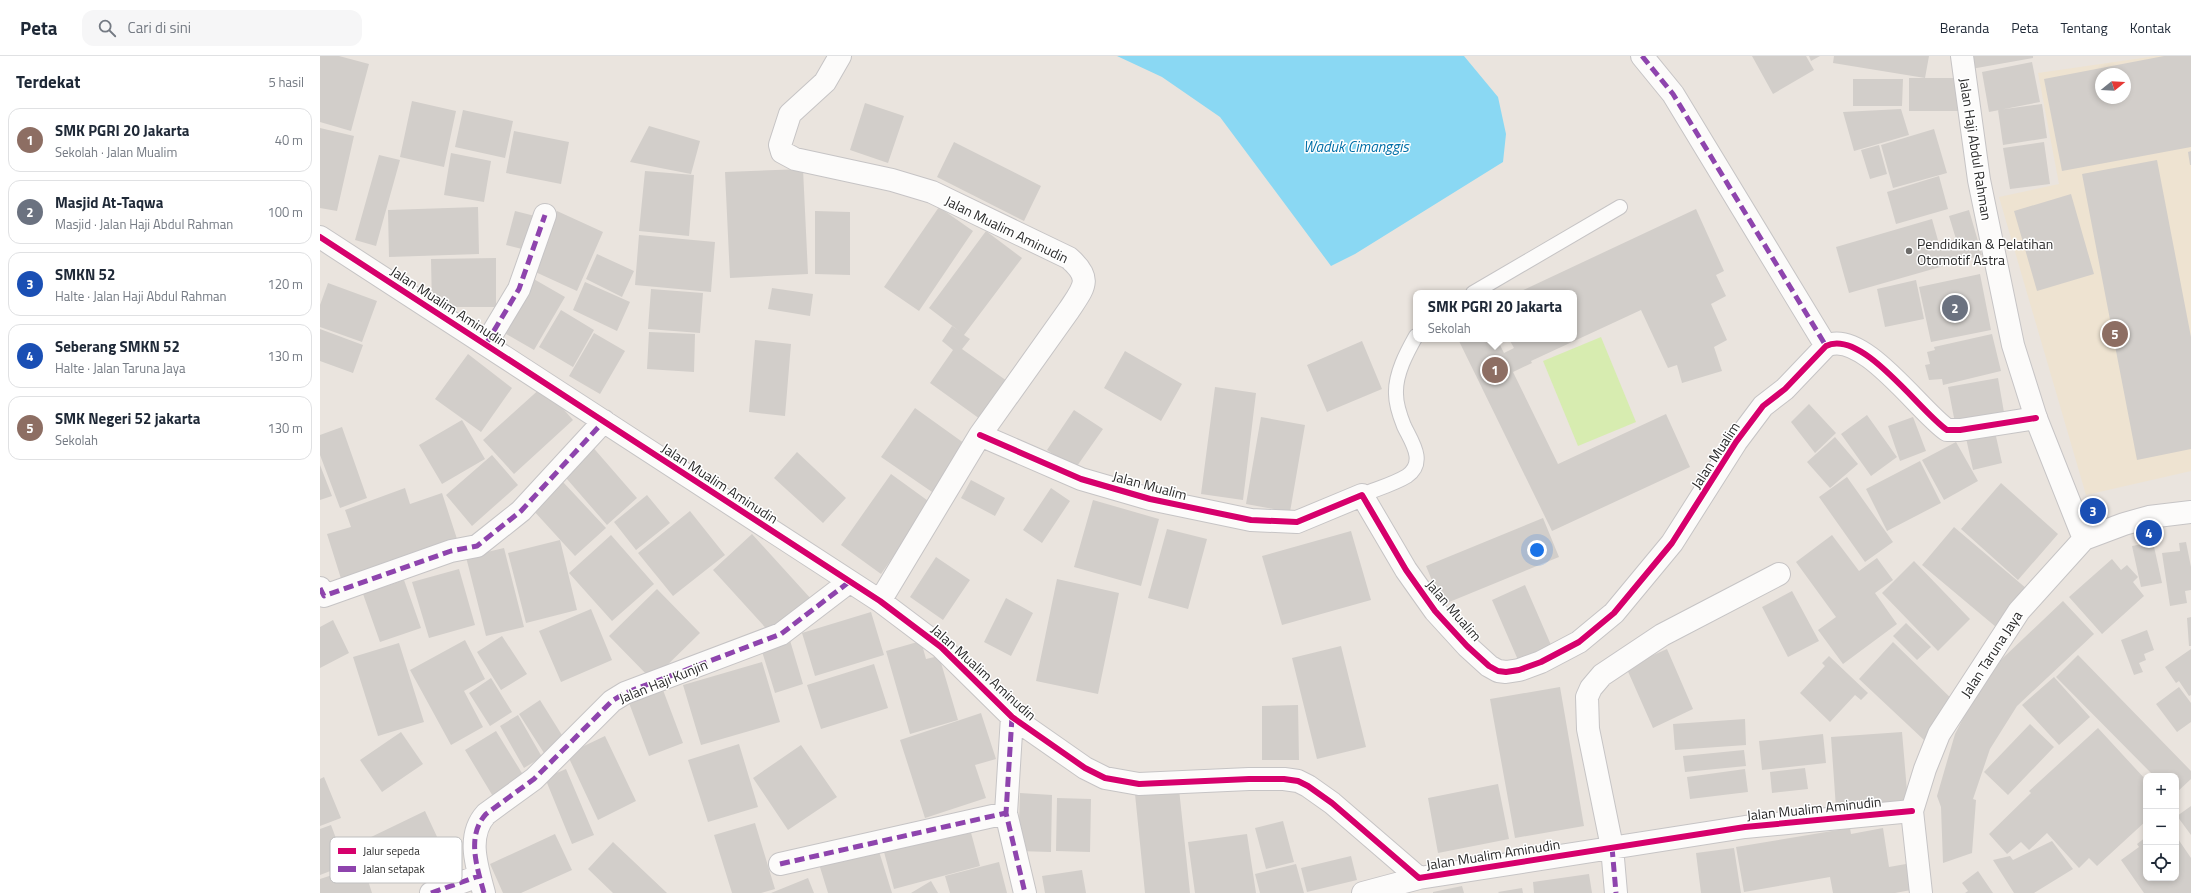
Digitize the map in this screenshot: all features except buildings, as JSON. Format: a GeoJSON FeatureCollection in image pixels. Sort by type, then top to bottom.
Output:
{"type":"FeatureCollection","features":[{"type":"Feature","properties":{"kind":"street","name":"Jalan Mualim Aminudin"},"geometry":{"type":"LineString","coordinates":[[840,56],[825,82],[790,114],[780,145],[782,152],[795,159],[892,180],[932,192],[1069,258],[1080,268],[1083,274],[1083,289],[980,435],[880,601]]}},
{"type":"Feature","properties":{"kind":"street"},"geometry":{"type":"LineString","coordinates":[[1642,56],[1673,94],[1826,346],[1839,342],[1861,353],[1886,370],[1947,430],[1960,430],[2036,418]]}},
{"type":"Feature","properties":{"kind":"street","name":"Jalan Haji Abdul Rahman"},"geometry":{"type":"LineString","coordinates":[[1962,56],[1979,180],[2013,345],[2036,418],[2084,539]]}},
{"type":"Feature","properties":{"kind":"street"},"geometry":{"type":"LineString","coordinates":[[486,344],[519,289],[545,215]]}},
{"type":"Feature","properties":{"kind":"street","name":"Jalan Mualim Aminudin"},"geometry":{"type":"LineString","coordinates":[[320,238],[486,344],[880,601],[941,647],[1012,717],[1085,768],[1112,780],[1139,784],[1249,779],[1284,779],[1298,782],[1308,786],[1332,803],[1419,878],[1745,827],[1912,811]]}},
{"type":"Feature","properties":{"kind":"street","name":"Jalan Mualim"},"geometry":{"type":"LineString","coordinates":[[980,435],[1081,479],[1193,509],[1251,520],[1297,522],[1356,497],[1435,611],[1489,666],[1498,671],[1506,672],[1519,670],[1541,662],[1579,642],[1614,613],[1672,543],[1736,442],[1763,406],[1785,389],[1826,346]]}},
{"type":"Feature","properties":{"kind":"street"},"geometry":{"type":"LineString","coordinates":[[320,588],[324,596],[451,551],[477,546],[521,511],[604,421]]}},
{"type":"Feature","properties":{"kind":"street","name":"Jalan Taruna Jaya"},"geometry":{"type":"LineString","coordinates":[[1921,893],[1912,811],[1939,734],[2019,611],[2084,539],[2124,524],[2149,518],[2191,512]]}},
{"type":"Feature","properties":{"kind":"street"},"geometry":{"type":"LineString","coordinates":[[1616,893],[1612,847],[1588,729],[1587,697],[1591,688],[1602,676],[1662,635],[1779,574]]}},
{"type":"Feature","properties":{"kind":"street","name":"Jalan Haji Kunjin"},"geometry":{"type":"LineString","coordinates":[[482,885],[473,838],[479,821],[486,814],[534,779],[612,701],[625,693],[781,634],[849,582]]}},
{"type":"Feature","properties":{"kind":"street"},"geometry":{"type":"LineString","coordinates":[[1012,717],[1006,813],[1025,893]]}},
{"type":"Feature","properties":{"kind":"street"},"geometry":{"type":"LineString","coordinates":[[780,864],[1006,813]]}},
{"type":"Feature","properties":{"kind":"street"},"geometry":{"type":"LineString","coordinates":[[1363,893],[1419,878]]}},
{"type":"Feature","properties":{"kind":"street"},"geometry":{"type":"LineString","coordinates":[[431,893],[482,885]]}},
{"type":"Feature","properties":{"kind":"lane"},"geometry":{"type":"LineString","coordinates":[[1478,290],[1620,208]]}},
{"type":"Feature","properties":{"kind":"lane"},"geometry":{"type":"LineString","coordinates":[[1356,497],[1408,476],[1417,460],[1416,449],[1404,427],[1398,411],[1396,392],[1406,353],[1413,341]]}},
{"type":"Feature","properties":{"kind":"shaded area"},"geometry":{"type":"Polygon","coordinates":[[[2156,56],[2191,56],[2191,471],[2086,495],[1999,197],[2059,184],[2038,73],[2156,56]]]}},
{"type":"Feature","properties":{"kind":"green space"},"geometry":{"type":"Polygon","coordinates":[[[1601,337],[1636,422],[1578,446],[1543,361],[1601,337]]]}},
{"type":"Feature","properties":{"kind":"water","name":"Waduk Cimanggis"},"geometry":{"type":"Polygon","coordinates":[[[1117,56],[1464,56],[1498,97],[1506,134],[1503,162],[1355,254],[1331,266],[1220,117],[1162,77],[1117,56]]]}},
{"type":"Feature","properties":{"kind":"marked path"},"geometry":{"type":"LineString","coordinates":[[1642,56],[1673,94],[1826,346]]}},
{"type":"Feature","properties":{"kind":"marked path"},"geometry":{"type":"LineString","coordinates":[[486,344],[519,289],[545,215]]}},
{"type":"Feature","properties":{"kind":"marked path"},"geometry":{"type":"LineString","coordinates":[[320,588],[324,596],[451,551],[477,546],[521,511],[604,421]]}},
{"type":"Feature","properties":{"kind":"marked path"},"geometry":{"type":"LineString","coordinates":[[484,893],[475,852],[476,832],[480,823],[486,814],[534,779],[612,701],[625,693],[781,634],[849,582]]}},
{"type":"Feature","properties":{"kind":"marked path"},"geometry":{"type":"LineString","coordinates":[[1012,717],[1006,813],[1025,893]]}},
{"type":"Feature","properties":{"kind":"marked path"},"geometry":{"type":"LineString","coordinates":[[780,864],[1006,813]]}},
{"type":"Feature","properties":{"kind":"marked path"},"geometry":{"type":"LineString","coordinates":[[1612,847],[1616,893]]}},
{"type":"Feature","properties":{"kind":"marked path"},"geometry":{"type":"LineString","coordinates":[[462,882],[479,876]]}},
{"type":"Feature","properties":{"kind":"marked path"},"geometry":{"type":"LineString","coordinates":[[431,893],[459,883]]}},
{"type":"Feature","properties":{"kind":"cycle path"},"geometry":{"type":"LineString","coordinates":[[320,237],[880,601],[941,647],[1012,717],[1085,768],[1105,778],[1139,784],[1249,779],[1284,779],[1298,781],[1308,786],[1332,803],[1419,878],[1745,827],[1912,811]]}},
{"type":"Feature","properties":{"kind":"cycle path"},"geometry":{"type":"LineString","coordinates":[[980,435],[1081,479],[1150,499],[1251,520],[1297,522],[1362,495],[1406,570],[1435,611],[1467,646],[1489,666],[1498,671],[1506,672],[1519,670],[1541,662],[1579,642],[1614,613],[1672,543],[1736,442],[1763,406],[1785,389],[1826,346],[1840,344],[1856,349],[1873,360],[1890,374],[1947,430],[1960,430],[2036,418]]}},
{"type":"Feature","properties":{"kind":"place","name":"Pendidikan & Pelatihan Otomotif Astra"},"geometry":{"type":"Point","coordinates":[1909,251]}},
{"type":"Feature","properties":{"kind":"place","name":"Masjid At-Taqwa"},"geometry":{"type":"Point","coordinates":[1955,308]}},
{"type":"Feature","properties":{"kind":"place","name":"SMK Negeri 52 jakarta"},"geometry":{"type":"Point","coordinates":[2115,334]}},
{"type":"Feature","properties":{"kind":"place","name":"SMK PGRI 20 Jakarta"},"geometry":{"type":"Point","coordinates":[1495,370]}},
{"type":"Feature","properties":{"kind":"place","name":"SMKN 52"},"geometry":{"type":"Point","coordinates":[2093,511]}},
{"type":"Feature","properties":{"kind":"place","name":"Seberang SMKN 52"},"geometry":{"type":"Point","coordinates":[2149,533]}}]}
